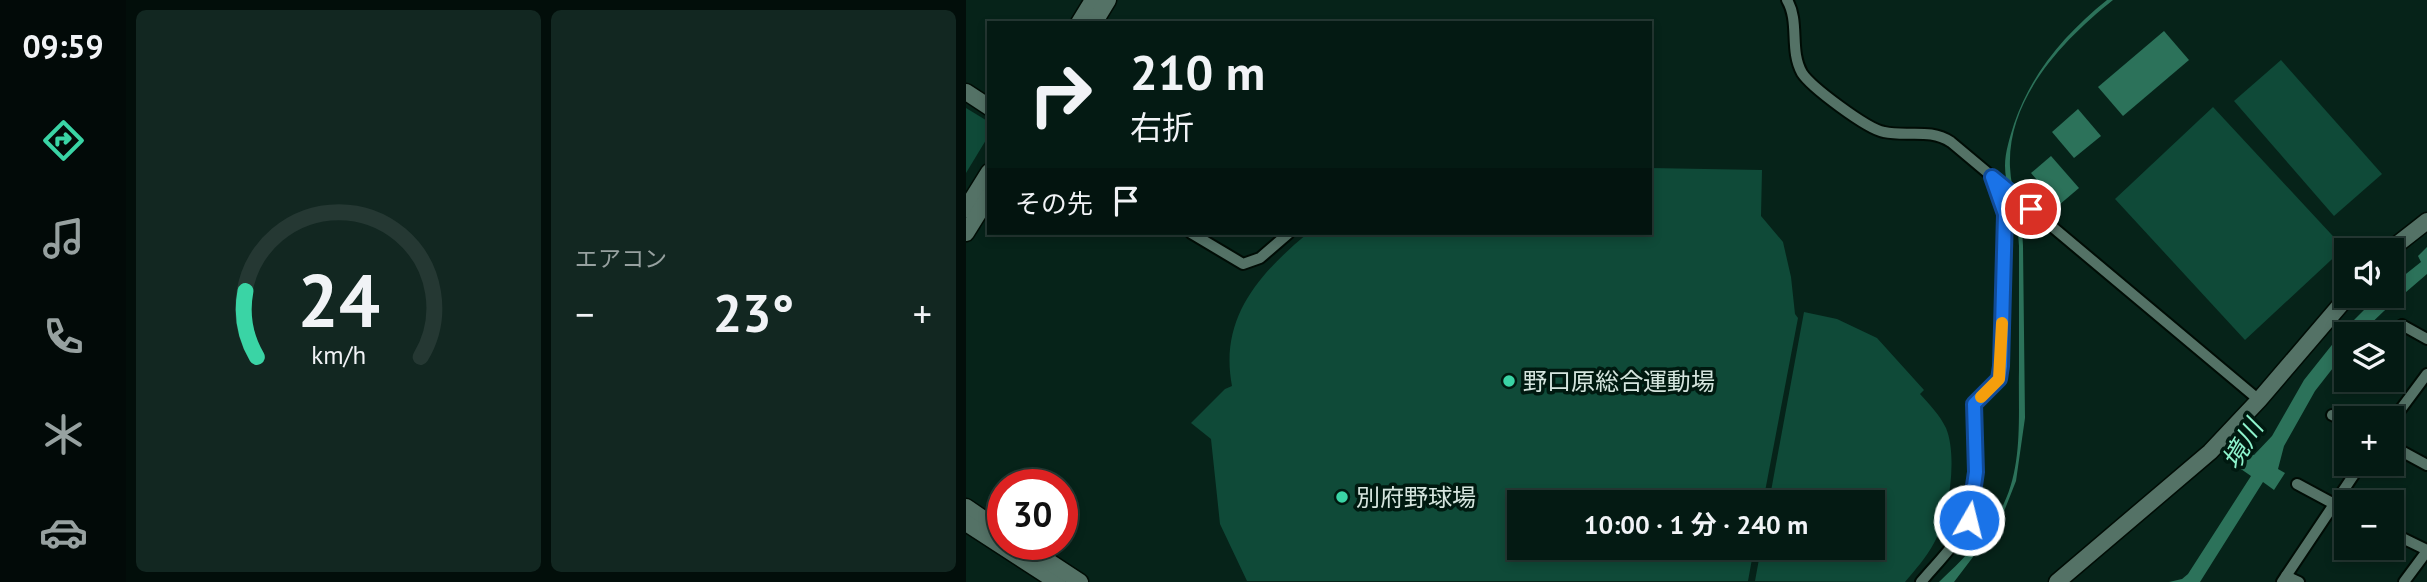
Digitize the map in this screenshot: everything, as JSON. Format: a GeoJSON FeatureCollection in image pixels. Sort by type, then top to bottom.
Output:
{"type":"FeatureCollection","features":[{"type":"Feature","properties":{"kind":"street"},"geometry":{"type":"LineString","coordinates":[[1080,21],[1093,0]]}},
{"type":"Feature","properties":{"kind":"street"},"geometry":{"type":"LineString","coordinates":[[1095,21],[1108,0]]}},
{"type":"Feature","properties":{"kind":"street"},"geometry":{"type":"LineString","coordinates":[[1787,0],[1793,15],[1797,61],[1808,81],[1868,126],[1883,132],[1939,135],[1951,142],[2259,400]]}},
{"type":"Feature","properties":{"kind":"street"},"geometry":{"type":"LineString","coordinates":[[966,92],[987,106]]}},
{"type":"Feature","properties":{"kind":"street"},"geometry":{"type":"LineString","coordinates":[[966,209],[987,175]]}},
{"type":"Feature","properties":{"kind":"street"},"geometry":{"type":"LineString","coordinates":[[1920,582],[1950,549],[1969,520],[1976,472],[1974,404],[1999,379],[2005,214],[1992,177]]}},
{"type":"Feature","properties":{"kind":"street"},"geometry":{"type":"LineString","coordinates":[[966,233],[987,199]]}},
{"type":"Feature","properties":{"kind":"street"},"geometry":{"type":"LineString","coordinates":[[2404,239],[2427,221]]}},
{"type":"Feature","properties":{"kind":"street"},"geometry":{"type":"LineString","coordinates":[[1194,235],[1243,264],[1260,258],[1287,235]]}},
{"type":"Feature","properties":{"kind":"street"},"geometry":{"type":"LineString","coordinates":[[2057,582],[2186,474],[2259,400],[2338,308]]}},
{"type":"Feature","properties":{"kind":"street"},"geometry":{"type":"LineString","coordinates":[[2404,326],[2427,339]]}},
{"type":"Feature","properties":{"kind":"street"},"geometry":{"type":"LineString","coordinates":[[2403,406],[2427,374]]}},
{"type":"Feature","properties":{"kind":"street"},"geometry":{"type":"LineString","coordinates":[[2404,453],[2427,465]]}},
{"type":"Feature","properties":{"kind":"street"},"geometry":{"type":"LineString","coordinates":[[2299,582],[2284,579],[2353,476]]}},
{"type":"Feature","properties":{"kind":"street"},"geometry":{"type":"LineString","coordinates":[[2297,484],[2333,504]]}},
{"type":"Feature","properties":{"kind":"street"},"geometry":{"type":"LineString","coordinates":[[966,508],[987,521]]}},
{"type":"Feature","properties":{"kind":"street"},"geometry":{"type":"LineString","coordinates":[[966,523],[1056,582]]}},
{"type":"Feature","properties":{"kind":"street"},"geometry":{"type":"LineString","coordinates":[[2404,539],[2427,551],[2404,582]]}},
{"type":"Feature","properties":{"kind":"street"},"geometry":{"type":"LineString","coordinates":[[1046,560],[1080,582]]}},
{"type":"Feature","properties":{"kind":"shaded area"},"geometry":{"type":"Polygon","coordinates":[[[2107,0],[2113,0],[2075,33],[2042,73],[2028,94],[2018,117],[2010,167],[2022,236],[2025,418],[2016,481],[2003,514],[1992,532],[1954,582],[1939,582],[1993,523],[2007,496],[2016,462],[2019,425],[2019,246],[2016,214],[2005,172],[2009,139],[2021,105],[2040,71],[2077,26],[2107,0]]]}},
{"type":"Feature","properties":{"kind":"shaded area"},"geometry":{"type":"Polygon","coordinates":[[[2164,31],[2189,60],[2123,116],[2098,87],[2164,31]]]}},
{"type":"Feature","properties":{"kind":"shaded area"},"geometry":{"type":"Polygon","coordinates":[[[2281,60],[2382,174],[2334,216],[2234,101],[2281,60]]]}},
{"type":"Feature","properties":{"kind":"shaded area"},"geometry":{"type":"Polygon","coordinates":[[[2213,107],[2335,238],[2334,257],[2245,340],[2115,199],[2213,107]]]}},
{"type":"Feature","properties":{"kind":"shaded area"},"geometry":{"type":"Polygon","coordinates":[[[966,108],[987,121],[987,138],[966,173],[966,108]]]}},
{"type":"Feature","properties":{"kind":"shaded area"},"geometry":{"type":"Polygon","coordinates":[[[2078,109],[2101,136],[2074,158],[2052,132],[2078,109]]]}},
{"type":"Feature","properties":{"kind":"shaded area"},"geometry":{"type":"Polygon","coordinates":[[[2051,156],[2079,188],[2059,205],[2031,173],[2051,156]]]}},
{"type":"Feature","properties":{"kind":"shaded area","name":"野口原総合運動場"},"geometry":{"type":"Polygon","coordinates":[[[1652,168],[1762,170],[1761,216],[1783,242],[1791,277],[1795,314],[1798,318],[1765,490],[1507,490],[1507,560],[1752,560],[1748,581],[1247,581],[1220,524],[1211,439],[1191,423],[1225,389],[1232,386],[1231,339],[1237,319],[1259,281],[1306,235],[1652,235],[1652,168]]]}},
{"type":"Feature","properties":{"kind":"shaded area"},"geometry":{"type":"Polygon","coordinates":[[[2427,247],[2427,274],[2404,294],[2404,275],[2421,262],[2418,256],[2427,247]]]}},
{"type":"Feature","properties":{"kind":"shaded area"},"geometry":{"type":"Polygon","coordinates":[[[2366,308],[2387,308],[2373,322],[2352,322],[2366,308]]]}},
{"type":"Feature","properties":{"kind":"shaded area"},"geometry":{"type":"Polygon","coordinates":[[[1804,312],[1837,319],[1877,338],[1924,390],[1920,394],[1937,414],[1950,440],[1950,487],[1944,518],[1931,548],[1905,582],[1755,581],[1759,560],[1885,560],[1885,490],[1771,490],[1804,312]]]}},
{"type":"Feature","properties":{"kind":"shaded area"},"geometry":{"type":"Polygon","coordinates":[[[2334,342],[2334,367],[2315,391],[2284,446],[2278,469],[2285,473],[2274,490],[2263,482],[2200,582],[2169,582],[2182,579],[2188,574],[2251,476],[2238,467],[2246,453],[2254,455],[2272,436],[2304,380],[2334,342]]]}},
{"type":"Feature","properties":{"kind":"slow traffic"},"geometry":{"type":"LineString","coordinates":[[1981,397],[1999,379],[2002,323]]}},
{"type":"Feature","properties":{"kind":"place","name":"野口原総合運動場"},"geometry":{"type":"Point","coordinates":[1509,381]}},
{"type":"Feature","properties":{"kind":"place","name":"別府野球場"},"geometry":{"type":"Point","coordinates":[1342,497]}},
{"type":"Feature","properties":{"kind":"route"},"geometry":{"type":"LineString","coordinates":[[1969,520],[1976,472],[1974,404],[1999,379],[2001,366],[2005,214],[1992,177],[2031,209]]}},
{"type":"Feature","properties":{"kind":"water label","name":"境川"},"geometry":{"type":"Point","coordinates":[2242,444]}}]}
